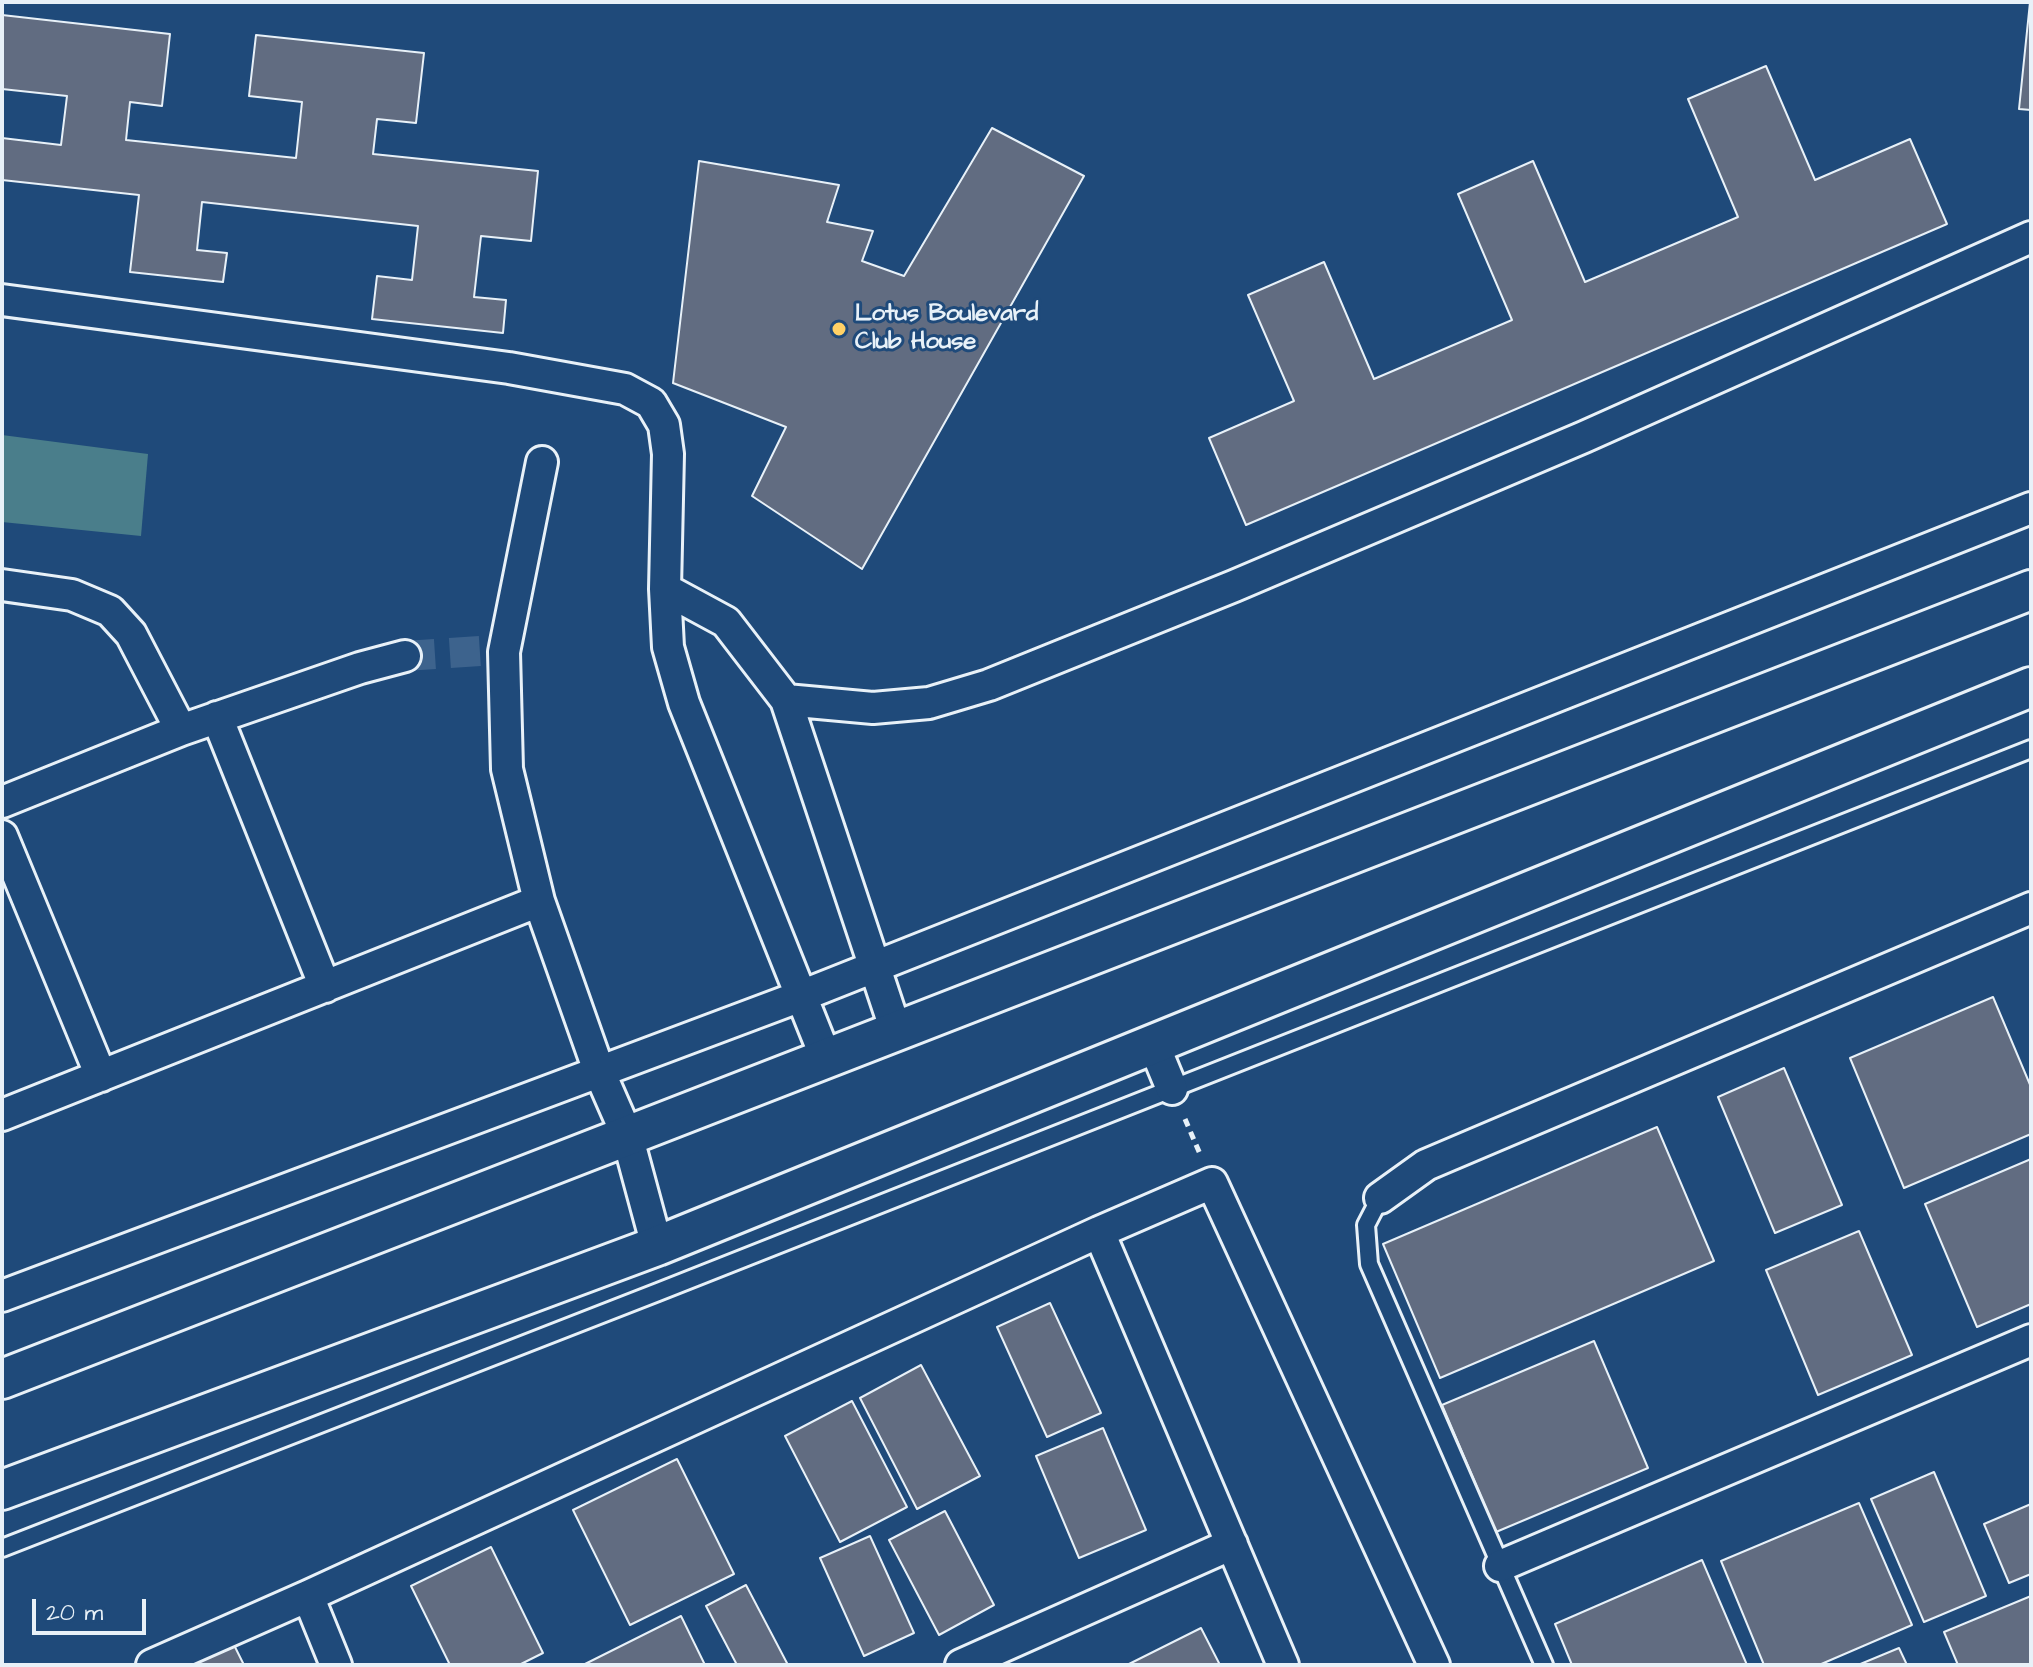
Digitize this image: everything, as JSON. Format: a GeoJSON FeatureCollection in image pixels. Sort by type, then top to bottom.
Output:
{"type":"FeatureCollection","features":[{"type":"Feature","properties":{"kind":"street"},"geometry":{"type":"LineString","coordinates":[[786,700],[887,707],[929,703],[989,685],[1234,586],[1584,437],[2031,237]]}},
{"type":"Feature","properties":{"kind":"street"},"geometry":{"type":"LineString","coordinates":[[2,300],[509,368],[625,389],[651,403],[664,425],[668,454],[665,589],[668,647],[684,703],[826,1058]]}},
{"type":"Feature","properties":{"kind":"street"},"geometry":{"type":"LineString","coordinates":[[542,462],[492,652],[507,769],[539,901],[599,1071],[627,1135],[657,1246]]}},
{"type":"Feature","properties":{"kind":"street"},"geometry":{"type":"LineString","coordinates":[[2,1296],[801,996],[2031,508]]}},
{"type":"Feature","properties":{"kind":"street"},"geometry":{"type":"LineString","coordinates":[[2,585],[72,595],[110,611],[131,634],[181,730]]}},
{"type":"Feature","properties":{"kind":"street"},"geometry":{"type":"LineString","coordinates":[[665,589],[726,622],[786,700],[896,1031]]}},
{"type":"Feature","properties":{"kind":"street"},"geometry":{"type":"LineString","coordinates":[[2,1379],[2031,590]]}},
{"type":"Feature","properties":{"kind":"street"},"geometry":{"type":"LineString","coordinates":[[2,802],[181,730],[360,668],[405,656]]}},
{"type":"Feature","properties":{"kind":"street"},"geometry":{"type":"LineString","coordinates":[[2,1490],[657,1246],[2031,687]]}},
{"type":"Feature","properties":{"kind":"street"},"geometry":{"type":"LineString","coordinates":[[217,717],[325,987]]}},
{"type":"Feature","properties":{"kind":"street"},"geometry":{"type":"LineString","coordinates":[[2,836],[101,1076]]}},
{"type":"Feature","properties":{"kind":"street"},"geometry":{"type":"LineString","coordinates":[[2,1115],[539,901]]}},
{"type":"Feature","properties":{"kind":"street"},"geometry":{"type":"LineString","coordinates":[[1380,1198],[1426,1165],[2031,908]]}},
{"type":"Feature","properties":{"kind":"street"},"geometry":{"type":"LineString","coordinates":[[1153,1043],[1172,1089]]}},
{"type":"Feature","properties":{"kind":"street"},"geometry":{"type":"LineString","coordinates":[[152,1665],[1212,1183],[1434,1665]]}},
{"type":"Feature","properties":{"kind":"street"},"geometry":{"type":"LineString","coordinates":[[1099,1232],[1283,1665]]}},
{"type":"Feature","properties":{"kind":"street"},"geometry":{"type":"LineString","coordinates":[[1500,1566],[2031,1340]]}},
{"type":"Feature","properties":{"kind":"street"},"geometry":{"type":"LineString","coordinates":[[961,1665],[1232,1544]]}},
{"type":"Feature","properties":{"kind":"street"},"geometry":{"type":"LineString","coordinates":[[308,1596],[336,1665]]}},
{"type":"Feature","properties":{"kind":"lane"},"geometry":{"type":"LineString","coordinates":[[2,1548],[2031,749]]}},
{"type":"Feature","properties":{"kind":"lane"},"geometry":{"type":"LineString","coordinates":[[1380,1198],[1366,1225],[1369,1264],[1544,1665]]}},
{"type":"Feature","properties":{"kind":"path"},"geometry":{"type":"LineString","coordinates":[[1172,1089],[1212,1183]]}},
{"type":"Feature","properties":{"kind":"green space"},"geometry":{"type":"Polygon","coordinates":[[[2,435],[148,454],[141,536],[2,522],[2,435]]]}},
{"type":"Feature","properties":{"kind":"building"},"geometry":{"type":"Polygon","coordinates":[[[2031,2],[2031,110],[2019,109],[2031,2]]]}},
{"type":"Feature","properties":{"kind":"building"},"geometry":{"type":"Polygon","coordinates":[[[2,15],[170,34],[162,106],[130,102],[126,140],[296,158],[302,102],[249,96],[256,35],[424,53],[416,123],[377,119],[373,154],[538,171],[531,241],[481,236],[474,297],[506,300],[503,333],[372,319],[377,276],[412,280],[418,226],[202,202],[197,250],[227,253],[223,282],[130,272],[139,195],[2,180],[2,138],[61,145],[67,96],[2,89],[2,15]]]}},
{"type":"Feature","properties":{"kind":"building"},"geometry":{"type":"Polygon","coordinates":[[[1766,66],[1815,180],[1910,139],[1947,224],[1246,525],[1209,438],[1294,401],[1248,295],[1324,262],[1374,379],[1512,320],[1458,194],[1533,161],[1585,282],[1738,217],[1688,99],[1766,66]]]}},
{"type":"Feature","properties":{"kind":"building","name":"Lotus Boulevard Club House"},"geometry":{"type":"Polygon","coordinates":[[[992,128],[1084,176],[862,569],[752,496],[786,427],[673,383],[699,161],[839,185],[827,222],[873,231],[862,261],[904,276],[992,128]]]}},
{"type":"Feature","properties":{"kind":"building"},"geometry":{"type":"Polygon","coordinates":[[[1993,997],[2031,1087],[2031,1134],[1904,1188],[1850,1058],[1993,997]]]}},
{"type":"Feature","properties":{"kind":"building"},"geometry":{"type":"Polygon","coordinates":[[[1784,1068],[1842,1205],[1775,1233],[1718,1097],[1784,1068]]]}},
{"type":"Feature","properties":{"kind":"building"},"geometry":{"type":"Polygon","coordinates":[[[1657,1127],[1714,1261],[1440,1378],[1383,1244],[1657,1127]]]}},
{"type":"Feature","properties":{"kind":"building"},"geometry":{"type":"Polygon","coordinates":[[[2031,1159],[2031,1304],[1977,1327],[1925,1204],[2031,1159]]]}},
{"type":"Feature","properties":{"kind":"building"},"geometry":{"type":"Polygon","coordinates":[[[1859,1231],[1912,1355],[1818,1395],[1766,1270],[1859,1231]]]}},
{"type":"Feature","properties":{"kind":"building"},"geometry":{"type":"Polygon","coordinates":[[[1050,1303],[1101,1413],[1047,1437],[997,1327],[1050,1303]]]}},
{"type":"Feature","properties":{"kind":"building"},"geometry":{"type":"Polygon","coordinates":[[[1594,1341],[1648,1468],[1496,1532],[1442,1405],[1594,1341]]]}},
{"type":"Feature","properties":{"kind":"building"},"geometry":{"type":"Polygon","coordinates":[[[921,1365],[980,1476],[917,1509],[860,1398],[921,1365]]]}},
{"type":"Feature","properties":{"kind":"building"},"geometry":{"type":"Polygon","coordinates":[[[852,1401],[907,1507],[840,1542],[785,1436],[852,1401]]]}},
{"type":"Feature","properties":{"kind":"building"},"geometry":{"type":"Polygon","coordinates":[[[1103,1428],[1146,1530],[1079,1558],[1036,1456],[1103,1428]]]}},
{"type":"Feature","properties":{"kind":"building"},"geometry":{"type":"Polygon","coordinates":[[[677,1459],[734,1574],[630,1625],[573,1510],[677,1459]]]}},
{"type":"Feature","properties":{"kind":"building"},"geometry":{"type":"Polygon","coordinates":[[[1934,1472],[1986,1596],[1924,1622],[1871,1499],[1934,1472]]]}},
{"type":"Feature","properties":{"kind":"building"},"geometry":{"type":"Polygon","coordinates":[[[1859,1503],[1912,1625],[1819,1665],[1764,1665],[1721,1561],[1859,1503]]]}},
{"type":"Feature","properties":{"kind":"building"},"geometry":{"type":"Polygon","coordinates":[[[2031,1504],[2031,1574],[2009,1583],[1984,1524],[2031,1504]]]}},
{"type":"Feature","properties":{"kind":"building"},"geometry":{"type":"Polygon","coordinates":[[[945,1511],[994,1605],[939,1635],[889,1540],[945,1511]]]}},
{"type":"Feature","properties":{"kind":"building"},"geometry":{"type":"Polygon","coordinates":[[[870,1536],[914,1633],[864,1656],[820,1558],[870,1536]]]}},
{"type":"Feature","properties":{"kind":"building"},"geometry":{"type":"Polygon","coordinates":[[[491,1547],[543,1653],[519,1665],[450,1665],[411,1586],[491,1547]]]}},
{"type":"Feature","properties":{"kind":"building"},"geometry":{"type":"Polygon","coordinates":[[[1702,1560],[1747,1665],[1572,1665],[1555,1624],[1702,1560]]]}},
{"type":"Feature","properties":{"kind":"building"},"geometry":{"type":"Polygon","coordinates":[[[746,1585],[788,1665],[737,1665],[706,1606],[746,1585]]]}},
{"type":"Feature","properties":{"kind":"building"},"geometry":{"type":"Polygon","coordinates":[[[2031,1596],[2031,1665],[1958,1665],[1944,1632],[2031,1596]]]}},
{"type":"Feature","properties":{"kind":"building"},"geometry":{"type":"Polygon","coordinates":[[[681,1616],[705,1665],[583,1665],[681,1616]]]}},
{"type":"Feature","properties":{"kind":"building"},"geometry":{"type":"Polygon","coordinates":[[[1201,1628],[1220,1665],[1127,1665],[1201,1628]]]}},
{"type":"Feature","properties":{"kind":"building"},"geometry":{"type":"Polygon","coordinates":[[[234,1645],[244,1665],[192,1665],[234,1645]]]}},
{"type":"Feature","properties":{"kind":"building"},"geometry":{"type":"Polygon","coordinates":[[[1899,1648],[1907,1665],[1858,1665],[1899,1648]]]}},
{"type":"Feature","properties":{"kind":"tunnel"},"geometry":{"type":"LineString","coordinates":[[405,656],[480,651]]}},
{"type":"Feature","properties":{"kind":"place","name":"Lotus Boulevard Club House"},"geometry":{"type":"Point","coordinates":[839,329]}}]}
